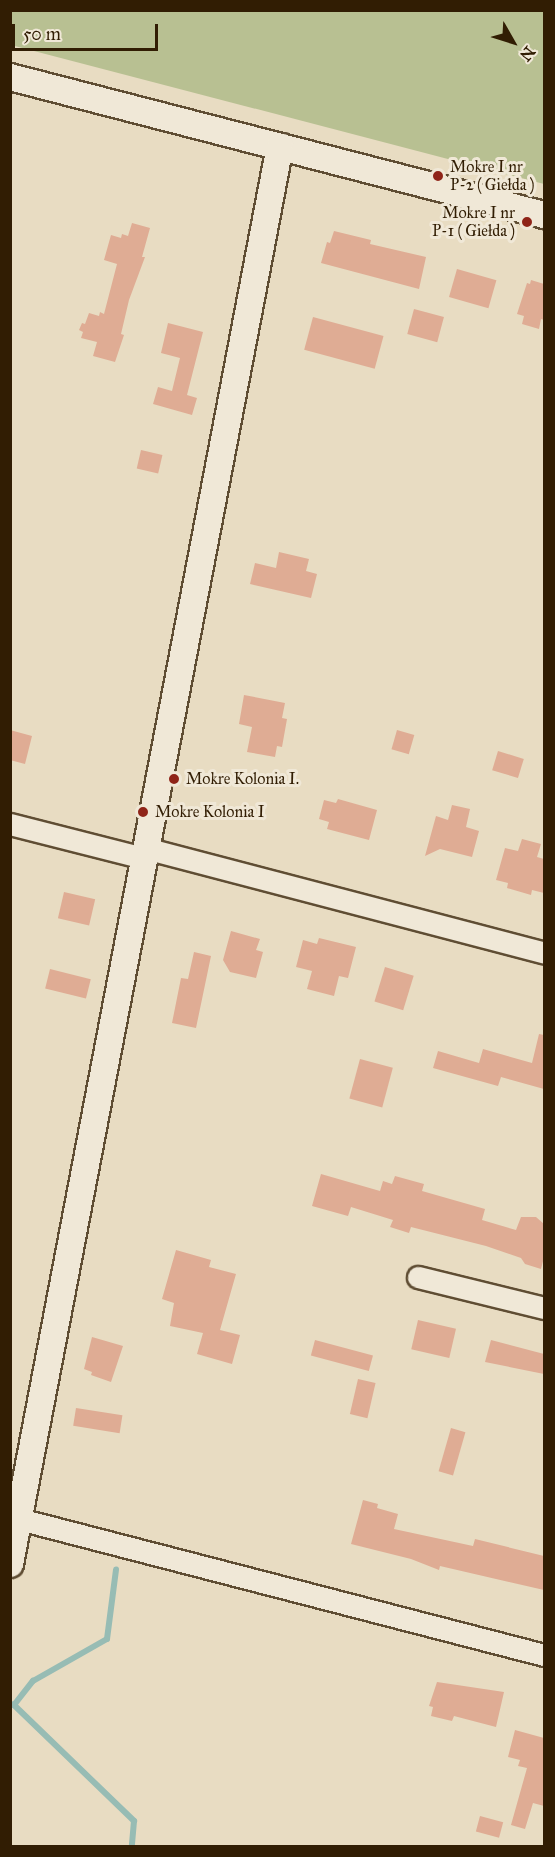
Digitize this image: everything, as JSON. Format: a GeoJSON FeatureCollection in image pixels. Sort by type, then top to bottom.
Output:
{"type":"FeatureCollection","features":[{"type":"Feature","properties":{"kind":"street"},"geometry":{"type":"LineString","coordinates":[[10,77],[544,215]]}},
{"type":"Feature","properties":{"kind":"street"},"geometry":{"type":"LineString","coordinates":[[10,1564],[280,146]]}},
{"type":"Feature","properties":{"kind":"street"},"geometry":{"type":"LineString","coordinates":[[10,824],[144,853],[544,953]]}},
{"type":"Feature","properties":{"kind":"street"},"geometry":{"type":"LineString","coordinates":[[418,1277],[544,1308]]}},
{"type":"Feature","properties":{"kind":"street"},"geometry":{"type":"LineString","coordinates":[[19,1519],[544,1655]]}},
{"type":"Feature","properties":{"kind":"green space"},"geometry":{"type":"Polygon","coordinates":[[[10,11],[544,11],[544,184],[11,45],[10,11]]]}},
{"type":"Feature","properties":{"kind":"building"},"geometry":{"type":"Polygon","coordinates":[[[132,223],[150,228],[142,257],[145,257],[129,300],[121,334],[124,335],[115,362],[93,356],[97,342],[81,338],[83,332],[79,330],[82,323],[85,324],[89,313],[99,316],[100,312],[104,314],[117,264],[104,260],[111,235],[121,238],[122,234],[128,236],[132,223]]]}},
{"type":"Feature","properties":{"kind":"building"},"geometry":{"type":"Polygon","coordinates":[[[334,231],[371,240],[370,244],[426,257],[419,289],[321,263],[327,242],[330,243],[334,231]]]}},
{"type":"Feature","properties":{"kind":"building"},"geometry":{"type":"Polygon","coordinates":[[[457,269],[496,280],[488,308],[449,297],[457,269]]]}},
{"type":"Feature","properties":{"kind":"building"},"geometry":{"type":"Polygon","coordinates":[[[531,280],[544,284],[544,320],[541,319],[539,329],[522,324],[524,316],[517,314],[527,283],[530,284],[531,280]]]}},
{"type":"Feature","properties":{"kind":"building"},"geometry":{"type":"Polygon","coordinates":[[[414,309],[444,317],[437,342],[407,334],[414,309]]]}},
{"type":"Feature","properties":{"kind":"building"},"geometry":{"type":"Polygon","coordinates":[[[313,317],[384,336],[375,369],[304,350],[313,317]]]}},
{"type":"Feature","properties":{"kind":"building"},"geometry":{"type":"Polygon","coordinates":[[[168,323],[203,332],[187,395],[197,398],[192,415],[153,404],[158,387],[172,391],[180,358],[161,353],[168,323]]]}},
{"type":"Feature","properties":{"kind":"building"},"geometry":{"type":"Polygon","coordinates":[[[141,450],[162,455],[158,473],[137,469],[141,450]]]}},
{"type":"Feature","properties":{"kind":"building"},"geometry":{"type":"Polygon","coordinates":[[[279,552],[309,559],[306,571],[317,574],[311,598],[250,584],[255,563],[276,568],[279,552]]]}},
{"type":"Feature","properties":{"kind":"building"},"geometry":{"type":"Polygon","coordinates":[[[244,695],[285,703],[282,718],[287,719],[282,747],[277,746],[275,757],[247,752],[252,727],[239,724],[244,695]]]}},
{"type":"Feature","properties":{"kind":"building"},"geometry":{"type":"Polygon","coordinates":[[[10,730],[32,736],[25,764],[10,760],[10,730]]]}},
{"type":"Feature","properties":{"kind":"building"},"geometry":{"type":"Polygon","coordinates":[[[397,730],[414,735],[409,754],[391,749],[397,730]]]}},
{"type":"Feature","properties":{"kind":"building"},"geometry":{"type":"Polygon","coordinates":[[[498,751],[524,759],[518,778],[492,770],[498,751]]]}},
{"type":"Feature","properties":{"kind":"building"},"geometry":{"type":"Polygon","coordinates":[[[338,799],[377,810],[369,840],[327,829],[329,822],[319,819],[324,800],[336,803],[338,799]]]}},
{"type":"Feature","properties":{"kind":"building"},"geometry":{"type":"Polygon","coordinates":[[[452,805],[470,809],[466,827],[479,831],[472,857],[440,849],[425,856],[436,816],[448,820],[452,805]]]}},
{"type":"Feature","properties":{"kind":"building"},"geometry":{"type":"Polygon","coordinates":[[[522,839],[541,844],[537,857],[544,859],[544,893],[532,890],[531,895],[507,888],[508,883],[496,880],[505,848],[518,851],[522,839]]]}},
{"type":"Feature","properties":{"kind":"building"},"geometry":{"type":"Polygon","coordinates":[[[64,892],[95,899],[89,926],[58,918],[64,892]]]}},
{"type":"Feature","properties":{"kind":"building"},"geometry":{"type":"Polygon","coordinates":[[[231,931],[260,939],[256,950],[263,952],[256,978],[230,972],[223,960],[231,931]]]}},
{"type":"Feature","properties":{"kind":"building"},"geometry":{"type":"Polygon","coordinates":[[[319,938],[356,947],[348,978],[339,976],[334,996],[307,989],[312,971],[296,967],[303,940],[317,944],[319,938]]]}},
{"type":"Feature","properties":{"kind":"building"},"geometry":{"type":"Polygon","coordinates":[[[194,952],[211,956],[196,1028],[172,1023],[181,978],[188,979],[194,952]]]}},
{"type":"Feature","properties":{"kind":"building"},"geometry":{"type":"Polygon","coordinates":[[[385,967],[414,976],[403,1010],[374,1001],[385,967]]]}},
{"type":"Feature","properties":{"kind":"building"},"geometry":{"type":"Polygon","coordinates":[[[50,969],[91,979],[86,999],[45,988],[50,969]]]}},
{"type":"Feature","properties":{"kind":"building"},"geometry":{"type":"Polygon","coordinates":[[[539,1034],[544,1035],[544,1089],[501,1077],[498,1086],[433,1068],[438,1051],[479,1063],[483,1049],[532,1063],[539,1034]]]}},
{"type":"Feature","properties":{"kind":"building"},"geometry":{"type":"Polygon","coordinates":[[[360,1059],[393,1068],[382,1107],[349,1099],[360,1059]]]}},
{"type":"Feature","properties":{"kind":"building"},"geometry":{"type":"Polygon","coordinates":[[[321,1174],[380,1191],[383,1181],[392,1184],[395,1176],[424,1184],[422,1191],[485,1209],[482,1220],[516,1230],[521,1217],[536,1217],[544,1224],[544,1257],[541,1269],[525,1264],[521,1258],[486,1246],[411,1227],[409,1233],[390,1227],[393,1220],[351,1207],[348,1216],[312,1206],[321,1174]]]}},
{"type":"Feature","properties":{"kind":"building"},"geometry":{"type":"Polygon","coordinates":[[[176,1250],[211,1260],[209,1267],[236,1274],[220,1330],[240,1335],[232,1364],[197,1354],[203,1333],[170,1326],[174,1303],[162,1299],[176,1250]]]}},
{"type":"Feature","properties":{"kind":"building"},"geometry":{"type":"Polygon","coordinates":[[[418,1320],[456,1329],[449,1358],[411,1349],[418,1320]]]}},
{"type":"Feature","properties":{"kind":"building"},"geometry":{"type":"Polygon","coordinates":[[[92,1337],[123,1346],[111,1382],[91,1375],[92,1372],[84,1369],[92,1337]]]}},
{"type":"Feature","properties":{"kind":"building"},"geometry":{"type":"Polygon","coordinates":[[[315,1340],[373,1356],[369,1371],[311,1355],[315,1340]]]}},
{"type":"Feature","properties":{"kind":"building"},"geometry":{"type":"Polygon","coordinates":[[[491,1340],[544,1354],[544,1374],[485,1362],[491,1340]]]}},
{"type":"Feature","properties":{"kind":"building"},"geometry":{"type":"Polygon","coordinates":[[[358,1379],[376,1383],[367,1418],[350,1414],[358,1379]]]}},
{"type":"Feature","properties":{"kind":"building"},"geometry":{"type":"Polygon","coordinates":[[[76,1408],[122,1415],[120,1433],[73,1426],[76,1408]]]}},
{"type":"Feature","properties":{"kind":"building"},"geometry":{"type":"Polygon","coordinates":[[[451,1428],[465,1432],[453,1475],[439,1471],[451,1428]]]}},
{"type":"Feature","properties":{"kind":"building"},"geometry":{"type":"Polygon","coordinates":[[[363,1500],[378,1504],[377,1508],[398,1514],[394,1529],[473,1546],[475,1539],[544,1556],[544,1590],[440,1566],[439,1570],[411,1559],[351,1544],[363,1500]]]}},
{"type":"Feature","properties":{"kind":"building"},"geometry":{"type":"Polygon","coordinates":[[[437,1682],[504,1692],[496,1727],[454,1716],[452,1721],[431,1716],[433,1707],[429,1706],[437,1682]]]}},
{"type":"Feature","properties":{"kind":"building"},"geometry":{"type":"Polygon","coordinates":[[[515,1730],[544,1738],[544,1806],[533,1803],[525,1829],[511,1825],[527,1768],[518,1766],[520,1760],[508,1757],[515,1730]]]}},
{"type":"Feature","properties":{"kind":"building"},"geometry":{"type":"Polygon","coordinates":[[[480,1816],[503,1822],[499,1838],[476,1831],[480,1816]]]}},
{"type":"Feature","properties":{"kind":"waterway"},"geometry":{"type":"LineString","coordinates":[[11,1704],[14,1705],[33,1681],[107,1639],[116,1570]]}},
{"type":"Feature","properties":{"kind":"waterway"},"geometry":{"type":"LineString","coordinates":[[14,1705],[134,1821],[132,1846]]}},
{"type":"Feature","properties":{"kind":"place","name":"Mokre I nr P-2 ( Giełda )"},"geometry":{"type":"Point","coordinates":[438,176]}},
{"type":"Feature","properties":{"kind":"place","name":"Mokre I nr P-1 ( Giełda )"},"geometry":{"type":"Point","coordinates":[527,222]}},
{"type":"Feature","properties":{"kind":"place","name":"Mokre Kolonia I."},"geometry":{"type":"Point","coordinates":[174,779]}},
{"type":"Feature","properties":{"kind":"place","name":"Mokre Kolonia I"},"geometry":{"type":"Point","coordinates":[143,812]}}]}
